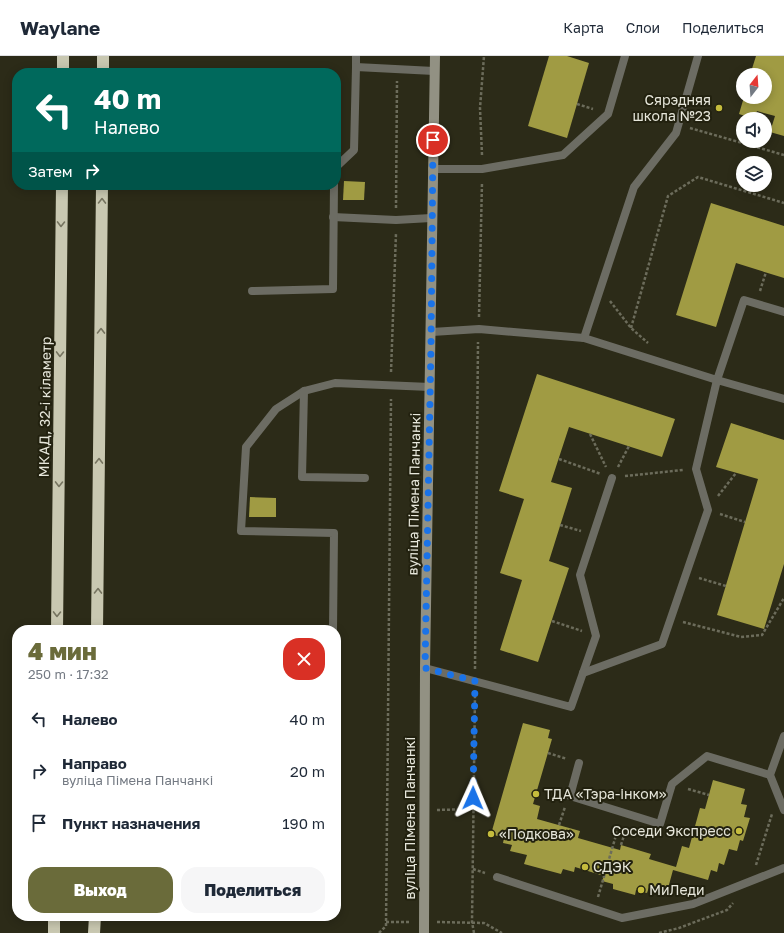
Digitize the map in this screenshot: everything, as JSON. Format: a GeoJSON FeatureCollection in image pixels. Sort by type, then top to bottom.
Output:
{"type":"FeatureCollection","features":[{"type":"Feature","properties":{"kind":"highway"},"geometry":{"type":"LineString","coordinates":[[63,56],[63,68]]}},
{"type":"Feature","properties":{"kind":"highway"},"geometry":{"type":"LineString","coordinates":[[103,68],[104,56]]}},
{"type":"Feature","properties":{"kind":"highway","name":"МКАД, 32-і кіламетр"},"geometry":{"type":"LineString","coordinates":[[57,625],[62,190]]}},
{"type":"Feature","properties":{"kind":"highway"},"geometry":{"type":"LineString","coordinates":[[98,625],[102,190]]}},
{"type":"Feature","properties":{"kind":"highway"},"geometry":{"type":"LineString","coordinates":[[54,921],[54,933]]}},
{"type":"Feature","properties":{"kind":"highway"},"geometry":{"type":"LineString","coordinates":[[94,921],[94,933]]}},
{"type":"Feature","properties":{"kind":"street","name":"вуліца Пімена Панчанкі"},"geometry":{"type":"LineString","coordinates":[[424,933],[425,668],[432,332],[431,218],[435,56]]}},
{"type":"Feature","properties":{"kind":"lane"},"geometry":{"type":"LineString","coordinates":[[341,162],[354,150],[356,56]]}},
{"type":"Feature","properties":{"kind":"lane"},"geometry":{"type":"LineString","coordinates":[[432,168],[482,169],[563,155],[608,114],[625,56]]}},
{"type":"Feature","properties":{"kind":"lane"},"geometry":{"type":"LineString","coordinates":[[584,338],[634,187],[676,133],[698,56]]}},
{"type":"Feature","properties":{"kind":"lane"},"geometry":{"type":"LineString","coordinates":[[356,67],[434,71]]}},
{"type":"Feature","properties":{"kind":"lane"},"geometry":{"type":"LineString","coordinates":[[252,291],[333,289],[334,190]]}},
{"type":"Feature","properties":{"kind":"lane"},"geometry":{"type":"LineString","coordinates":[[333,217],[396,220],[431,218]]}},
{"type":"Feature","properties":{"kind":"lane"},"geometry":{"type":"LineString","coordinates":[[583,673],[662,644],[708,510],[696,469],[717,380],[744,300],[784,312]]}},
{"type":"Feature","properties":{"kind":"lane"},"geometry":{"type":"LineString","coordinates":[[432,332],[479,329],[584,338],[717,380],[784,399]]}},
{"type":"Feature","properties":{"kind":"lane"},"geometry":{"type":"LineString","coordinates":[[333,625],[334,533],[241,530],[246,447],[276,409],[304,391],[335,383],[430,387]]}},
{"type":"Feature","properties":{"kind":"lane"},"geometry":{"type":"LineString","coordinates":[[304,391],[302,476],[365,478]]}},
{"type":"Feature","properties":{"kind":"lane"},"geometry":{"type":"LineString","coordinates":[[425,668],[571,707],[596,636],[580,575],[612,478]]}},
{"type":"Feature","properties":{"kind":"lane"},"geometry":{"type":"LineString","coordinates":[[784,736],[770,775],[784,810]]}},
{"type":"Feature","properties":{"kind":"lane"},"geometry":{"type":"LineString","coordinates":[[579,763],[570,796],[660,824],[672,784],[706,756],[770,775]]}},
{"type":"Feature","properties":{"kind":"lane"},"geometry":{"type":"LineString","coordinates":[[497,877],[622,918],[693,904],[784,868]]}},
{"type":"Feature","properties":{"kind":"path"},"geometry":{"type":"LineString","coordinates":[[474,933],[472,922],[473,809],[482,169],[480,108],[484,56]]}},
{"type":"Feature","properties":{"kind":"path"},"geometry":{"type":"LineString","coordinates":[[379,933],[386,926],[391,385],[396,220],[397,68]]}},
{"type":"Feature","properties":{"kind":"path"},"geometry":{"type":"LineString","coordinates":[[679,125],[784,155]]}},
{"type":"Feature","properties":{"kind":"path"},"geometry":{"type":"LineString","coordinates":[[631,328],[668,196],[698,177],[784,203]]}},
{"type":"Feature","properties":{"kind":"path"},"geometry":{"type":"LineString","coordinates":[[757,304],[766,272]]}},
{"type":"Feature","properties":{"kind":"path"},"geometry":{"type":"LineString","coordinates":[[601,289],[631,328],[652,347]]}},
{"type":"Feature","properties":{"kind":"path"},"geometry":{"type":"LineString","coordinates":[[590,434],[612,478]]}},
{"type":"Feature","properties":{"kind":"path"},"geometry":{"type":"LineString","coordinates":[[612,478],[629,446]]}},
{"type":"Feature","properties":{"kind":"path"},"geometry":{"type":"LineString","coordinates":[[559,459],[612,478],[696,469]]}},
{"type":"Feature","properties":{"kind":"path"},"geometry":{"type":"LineString","coordinates":[[736,473],[708,510],[745,522]]}},
{"type":"Feature","properties":{"kind":"path"},"geometry":{"type":"LineString","coordinates":[[560,524],[593,535]]}},
{"type":"Feature","properties":{"kind":"path"},"geometry":{"type":"LineString","coordinates":[[686,574],[726,586]]}},
{"type":"Feature","properties":{"kind":"path"},"geometry":{"type":"LineString","coordinates":[[671,618],[741,637],[762,635],[784,598]]}},
{"type":"Feature","properties":{"kind":"path"},"geometry":{"type":"LineString","coordinates":[[552,621],[596,636]]}},
{"type":"Feature","properties":{"kind":"path"},"geometry":{"type":"LineString","coordinates":[[548,753],[579,763]]}},
{"type":"Feature","properties":{"kind":"path"},"geometry":{"type":"LineString","coordinates":[[672,784],[709,795]]}},
{"type":"Feature","properties":{"kind":"path"},"geometry":{"type":"LineString","coordinates":[[751,881],[778,794]]}},
{"type":"Feature","properties":{"kind":"path"},"geometry":{"type":"LineString","coordinates":[[559,825],[570,796]]}},
{"type":"Feature","properties":{"kind":"path"},"geometry":{"type":"LineString","coordinates":[[424,810],[473,809]]}},
{"type":"Feature","properties":{"kind":"path"},"geometry":{"type":"LineString","coordinates":[[621,845],[627,813]]}},
{"type":"Feature","properties":{"kind":"path"},"geometry":{"type":"LineString","coordinates":[[595,909],[627,813]]}},
{"type":"Feature","properties":{"kind":"path"},"geometry":{"type":"LineString","coordinates":[[472,922],[484,923],[502,933]]}},
{"type":"Feature","properties":{"kind":"building"},"geometry":{"type":"Polygon","coordinates":[[[549,56],[567,56],[589,63],[567,138],[528,126],[549,56]]]}},
{"type":"Feature","properties":{"kind":"building"},"geometry":{"type":"Polygon","coordinates":[[[756,56],[784,56],[784,136],[772,133],[772,126],[775,116],[772,115],[772,112],[740,112],[742,104],[772,104],[772,68],[752,68],[756,56]]]}},
{"type":"Feature","properties":{"kind":"building"},"geometry":{"type":"Polygon","coordinates":[[[344,181],[365,182],[364,200],[343,200],[344,181]]]}},
{"type":"Feature","properties":{"kind":"building"},"geometry":{"type":"Polygon","coordinates":[[[711,203],[784,226],[784,278],[736,263],[716,327],[676,315],[711,203]]]}},
{"type":"Feature","properties":{"kind":"building"},"geometry":{"type":"Polygon","coordinates":[[[537,374],[675,419],[662,457],[569,427],[551,482],[572,488],[549,561],[569,568],[538,662],[500,650],[522,580],[500,573],[524,499],[499,491],[537,374]]]}},
{"type":"Feature","properties":{"kind":"building"},"geometry":{"type":"Polygon","coordinates":[[[731,423],[784,440],[784,564],[764,629],[717,615],[758,479],[716,467],[731,423]]]}},
{"type":"Feature","properties":{"kind":"building"},"geometry":{"type":"Polygon","coordinates":[[[250,497],[276,498],[276,517],[249,517],[250,497]]]}},
{"type":"Feature","properties":{"kind":"building"},"geometry":{"type":"Polygon","coordinates":[[[523,723],[550,730],[548,738],[552,739],[533,804],[540,806],[537,819],[580,831],[578,838],[620,850],[621,845],[651,854],[649,859],[676,867],[682,846],[689,848],[700,808],[705,809],[713,780],[745,789],[741,804],[747,805],[744,817],[750,818],[743,841],[740,840],[737,851],[729,849],[724,865],[719,863],[717,872],[711,870],[708,880],[673,870],[667,892],[649,887],[647,893],[636,890],[635,895],[613,889],[613,884],[602,881],[604,876],[575,867],[574,872],[563,869],[561,874],[524,864],[527,855],[510,851],[512,845],[503,843],[504,838],[491,834],[523,723]]]}},
{"type":"Feature","properties":{"kind":"place","name":"Сярэдняя школа №23"},"geometry":{"type":"Point","coordinates":[719,108]}},
{"type":"Feature","properties":{"kind":"place","name":"ТДА «Тэра-інком»"},"geometry":{"type":"Point","coordinates":[536,794]}},
{"type":"Feature","properties":{"kind":"place","name":"Соседи Экспресс"},"geometry":{"type":"Point","coordinates":[739,831]}},
{"type":"Feature","properties":{"kind":"place","name":"«Подкова»"},"geometry":{"type":"Point","coordinates":[491,834]}},
{"type":"Feature","properties":{"kind":"place","name":"СДЭК"},"geometry":{"type":"Point","coordinates":[585,867]}},
{"type":"Feature","properties":{"kind":"place","name":"МиЛеди"},"geometry":{"type":"Point","coordinates":[641,890]}},
{"type":"Feature","properties":{"kind":"route"},"geometry":{"type":"LineString","coordinates":[[433,140],[425,668],[475,681],[473,798]]}}]}
